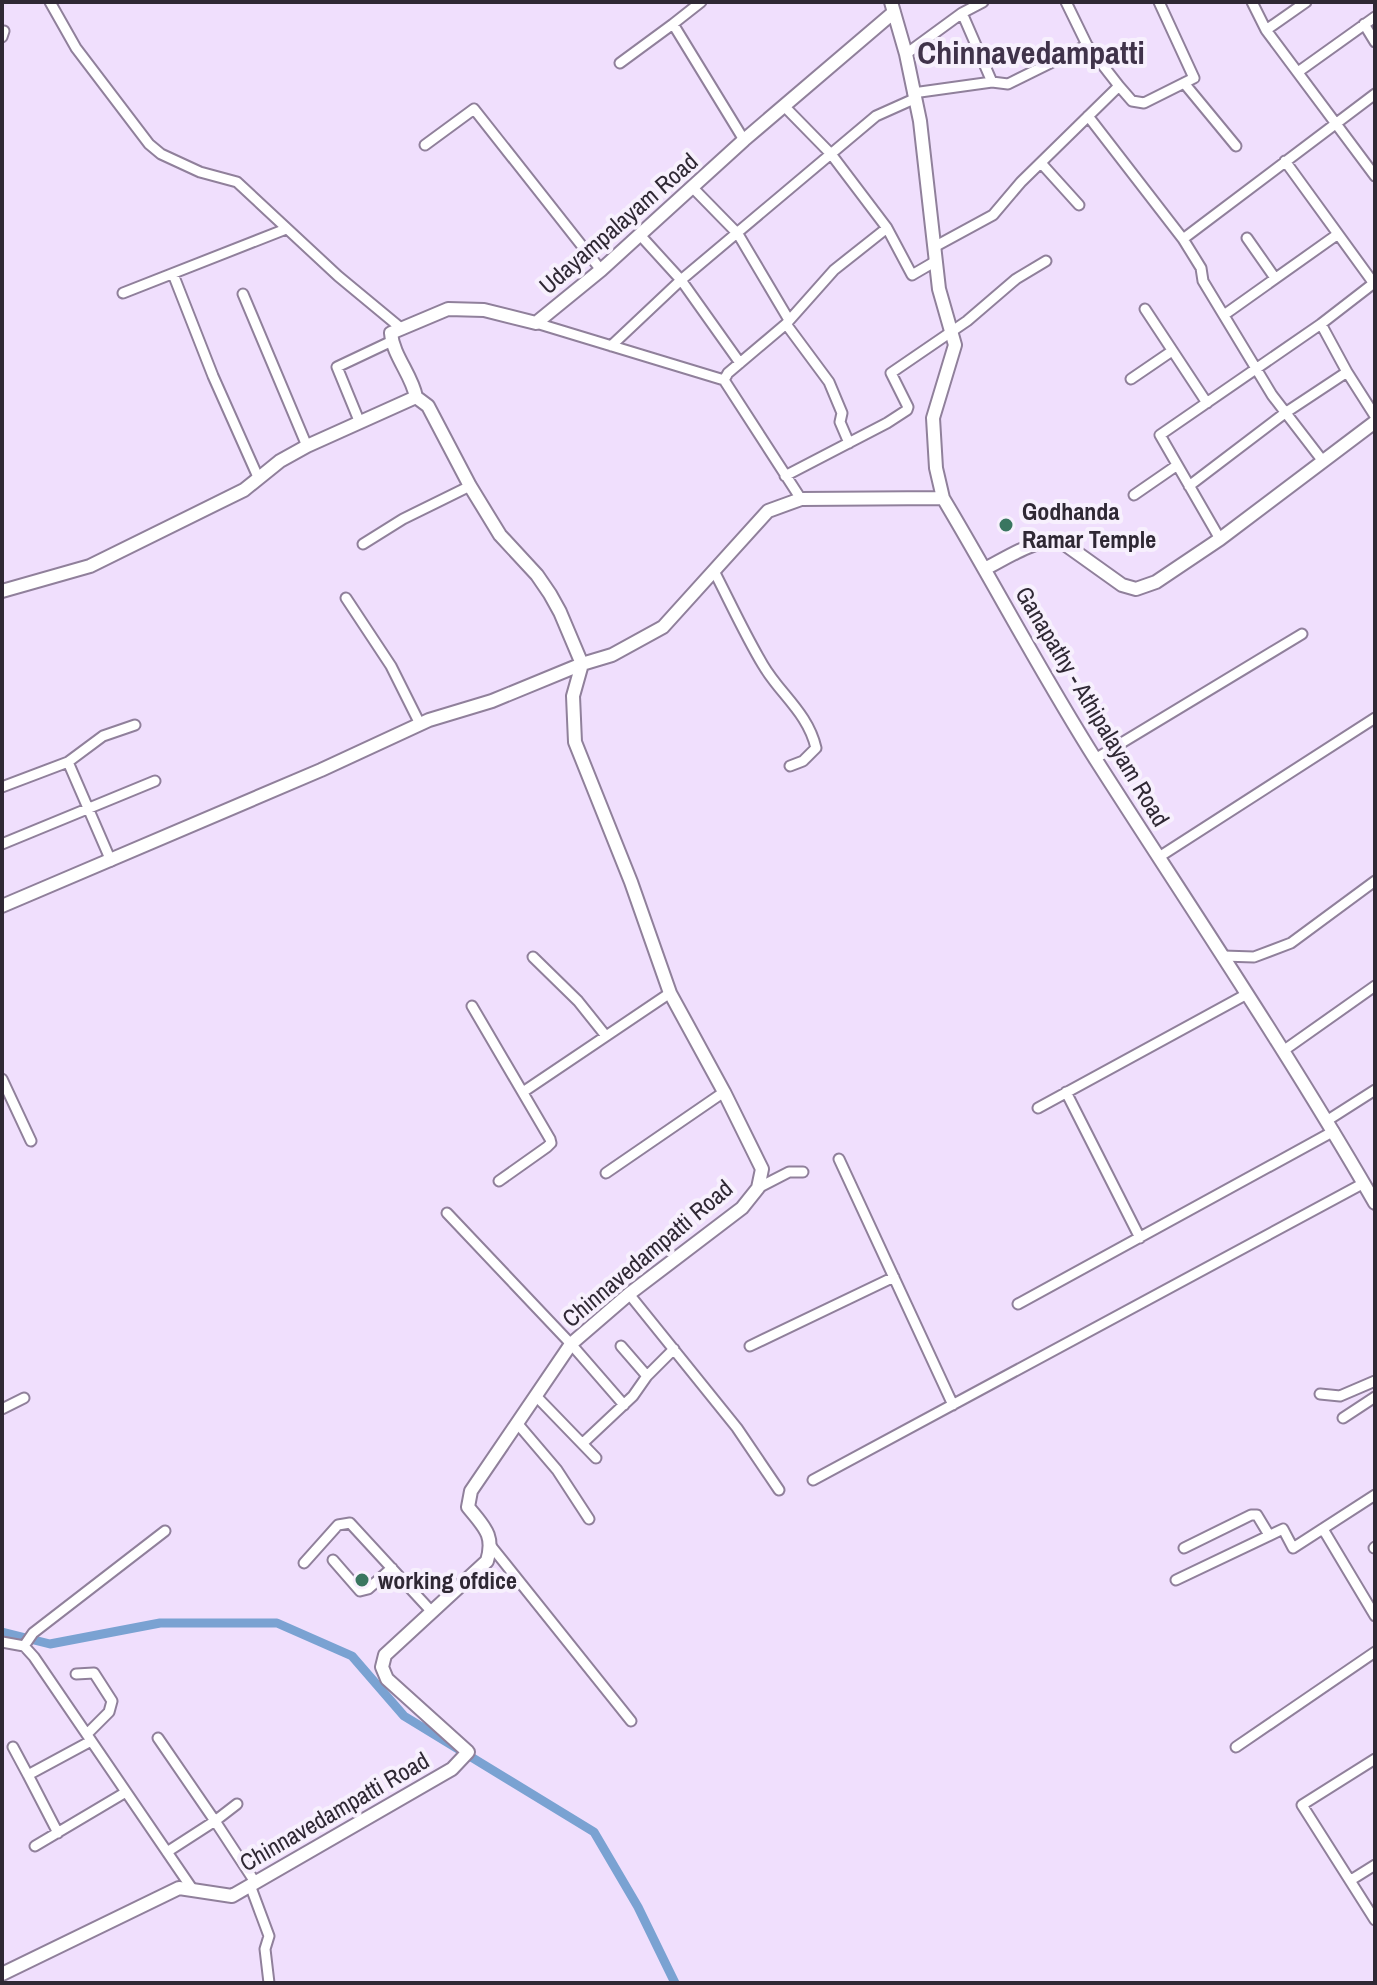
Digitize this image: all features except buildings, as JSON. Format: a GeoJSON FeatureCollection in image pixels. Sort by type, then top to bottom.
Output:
{"type":"FeatureCollection","features":[{"type":"Feature","properties":{"kind":"street"},"geometry":{"type":"LineString","coordinates":[[50,2],[76,48],[149,144],[161,154],[200,172],[237,182],[286,229],[402,329]]}},
{"type":"Feature","properties":{"kind":"street"},"geometry":{"type":"LineString","coordinates":[[620,63],[701,2]]}},
{"type":"Feature","properties":{"kind":"street"},"geometry":{"type":"LineString","coordinates":[[1066,2],[1087,45],[1132,101],[1144,103],[1194,78],[1159,2]]}},
{"type":"Feature","properties":{"kind":"street"},"geometry":{"type":"LineString","coordinates":[[1252,2],[1266,30],[1375,176]]}},
{"type":"Feature","properties":{"kind":"street"},"geometry":{"type":"LineString","coordinates":[[1266,30],[1306,2]]}},
{"type":"Feature","properties":{"kind":"street"},"geometry":{"type":"LineString","coordinates":[[906,54],[978,3]]}},
{"type":"Feature","properties":{"kind":"street","name":"Ganapathy - Athipalayam Road"},"geometry":{"type":"LineString","coordinates":[[893,7],[920,121],[939,289],[955,345],[933,418],[936,468],[943,498],[1095,759],[1331,1126],[1375,1203]]}},
{"type":"Feature","properties":{"kind":"street","name":"Udayampalayam Road"},"geometry":{"type":"LineString","coordinates":[[392,341],[391,333],[448,309],[484,310],[536,323],[601,270],[893,7]]}},
{"type":"Feature","properties":{"kind":"street"},"geometry":{"type":"LineString","coordinates":[[962,13],[992,82]]}},
{"type":"Feature","properties":{"kind":"street"},"geometry":{"type":"LineString","coordinates":[[1298,72],[1375,17]]}},
{"type":"Feature","properties":{"kind":"street"},"geometry":{"type":"LineString","coordinates":[[673,24],[744,140]]}},
{"type":"Feature","properties":{"kind":"street"},"geometry":{"type":"LineString","coordinates":[[1364,24],[1375,42]]}},
{"type":"Feature","properties":{"kind":"street"},"geometry":{"type":"LineString","coordinates":[[611,346],[681,280],[876,116],[914,96],[992,82],[1008,84],[1087,45]]}},
{"type":"Feature","properties":{"kind":"street"},"geometry":{"type":"LineString","coordinates":[[1184,83],[1236,146]]}},
{"type":"Feature","properties":{"kind":"street"},"geometry":{"type":"LineString","coordinates":[[936,246],[993,215],[1119,86]]}},
{"type":"Feature","properties":{"kind":"street"},"geometry":{"type":"LineString","coordinates":[[1183,239],[1375,94]]}},
{"type":"Feature","properties":{"kind":"street"},"geometry":{"type":"LineString","coordinates":[[784,106],[831,154],[887,228],[912,275],[936,261]]}},
{"type":"Feature","properties":{"kind":"street"},"geometry":{"type":"LineString","coordinates":[[425,145],[474,109],[601,270]]}},
{"type":"Feature","properties":{"kind":"street"},"geometry":{"type":"LineString","coordinates":[[1088,116],[1183,239],[1201,268],[1203,281],[1285,413],[1322,460]]}},
{"type":"Feature","properties":{"kind":"street"},"geometry":{"type":"LineString","coordinates":[[1220,539],[1160,435],[1374,284],[1285,161]]}},
{"type":"Feature","properties":{"kind":"street"},"geometry":{"type":"LineString","coordinates":[[1041,163],[1079,205]]}},
{"type":"Feature","properties":{"kind":"street"},"geometry":{"type":"LineString","coordinates":[[693,188],[738,234],[787,322],[829,382],[842,413],[840,422],[849,443]]}},
{"type":"Feature","properties":{"kind":"street"},"geometry":{"type":"LineString","coordinates":[[724,380],[787,322],[834,270],[887,228]]}},
{"type":"Feature","properties":{"kind":"street"},"geometry":{"type":"LineString","coordinates":[[123,293],[286,229]]}},
{"type":"Feature","properties":{"kind":"street"},"geometry":{"type":"LineString","coordinates":[[1224,315],[1338,234]]}},
{"type":"Feature","properties":{"kind":"street"},"geometry":{"type":"LineString","coordinates":[[640,235],[681,280],[740,363]]}},
{"type":"Feature","properties":{"kind":"street"},"geometry":{"type":"LineString","coordinates":[[1247,238],[1275,278]]}},
{"type":"Feature","properties":{"kind":"street"},"geometry":{"type":"LineString","coordinates":[[785,476],[907,410],[891,373],[952,331],[1016,279],[1046,261]]}},
{"type":"Feature","properties":{"kind":"street"},"geometry":{"type":"LineString","coordinates":[[173,274],[213,376],[258,477]]}},
{"type":"Feature","properties":{"kind":"street"},"geometry":{"type":"LineString","coordinates":[[243,294],[307,446]]}},
{"type":"Feature","properties":{"kind":"street"},"geometry":{"type":"LineString","coordinates":[[1145,309],[1207,403]]}},
{"type":"Feature","properties":{"kind":"street"},"geometry":{"type":"LineString","coordinates":[[536,323],[724,380],[801,499]]}},
{"type":"Feature","properties":{"kind":"street"},"geometry":{"type":"LineString","coordinates":[[985,569],[1029,547],[1059,540],[1122,585],[1136,589],[1156,582],[1220,539],[1375,419],[1321,324]]}},
{"type":"Feature","properties":{"kind":"street"},"geometry":{"type":"LineString","coordinates":[[360,423],[337,367],[392,341],[416,397],[428,406],[500,535],[550,594],[582,664]]}},
{"type":"Feature","properties":{"kind":"street"},"geometry":{"type":"LineString","coordinates":[[1131,379],[1172,351]]}},
{"type":"Feature","properties":{"kind":"street"},"geometry":{"type":"LineString","coordinates":[[1189,486],[1285,413],[1347,372]]}},
{"type":"Feature","properties":{"kind":"street"},"geometry":{"type":"LineString","coordinates":[[2,591],[90,566],[244,490],[258,477],[307,446],[416,397]]}},
{"type":"Feature","properties":{"kind":"street"},"geometry":{"type":"LineString","coordinates":[[1134,495],[1176,466]]}},
{"type":"Feature","properties":{"kind":"street"},"geometry":{"type":"LineString","coordinates":[[363,544],[403,519],[470,486]]}},
{"type":"Feature","properties":{"kind":"street"},"geometry":{"type":"LineString","coordinates":[[2,906],[420,724],[612,655],[663,627],[768,511],[801,499],[943,498]]}},
{"type":"Feature","properties":{"kind":"street"},"geometry":{"type":"LineString","coordinates":[[714,571],[764,667],[806,719],[813,735],[816,748],[803,761],[790,766]]}},
{"type":"Feature","properties":{"kind":"street"},"geometry":{"type":"LineString","coordinates":[[346,598],[391,666],[420,724]]}},
{"type":"Feature","properties":{"kind":"street"},"geometry":{"type":"LineString","coordinates":[[1095,759],[1302,634]]}},
{"type":"Feature","properties":{"kind":"street","name":"Chinnavedampatti Road"},"geometry":{"type":"LineString","coordinates":[[2,1974],[179,1888],[232,1896],[452,1769],[468,1752],[387,1679],[382,1667],[385,1655],[487,1561],[491,1546],[487,1531],[468,1507],[471,1491],[571,1344],[629,1294],[742,1208],[758,1188],[762,1169],[670,993],[631,882],[575,742],[573,696],[582,664]]}},
{"type":"Feature","properties":{"kind":"street"},"geometry":{"type":"LineString","coordinates":[[1159,857],[1375,718]]}},
{"type":"Feature","properties":{"kind":"street"},"geometry":{"type":"LineString","coordinates":[[2,787],[68,762],[103,736],[135,725]]}},
{"type":"Feature","properties":{"kind":"street"},"geometry":{"type":"LineString","coordinates":[[68,762],[111,861]]}},
{"type":"Feature","properties":{"kind":"street"},"geometry":{"type":"LineString","coordinates":[[2,844],[155,781]]}},
{"type":"Feature","properties":{"kind":"street"},"geometry":{"type":"LineString","coordinates":[[1223,956],[1254,957],[1291,943],[1375,881]]}},
{"type":"Feature","properties":{"kind":"street"},"geometry":{"type":"LineString","coordinates":[[533,957],[578,1001],[606,1036]]}},
{"type":"Feature","properties":{"kind":"street"},"geometry":{"type":"LineString","coordinates":[[1283,1051],[1375,986]]}},
{"type":"Feature","properties":{"kind":"street"},"geometry":{"type":"LineString","coordinates":[[523,1092],[670,993]]}},
{"type":"Feature","properties":{"kind":"street"},"geometry":{"type":"LineString","coordinates":[[1038,1108],[1247,994]]}},
{"type":"Feature","properties":{"kind":"street"},"geometry":{"type":"LineString","coordinates":[[472,1006],[551,1143],[499,1181]]}},
{"type":"Feature","properties":{"kind":"street"},"geometry":{"type":"LineString","coordinates":[[2,1079],[31,1141]]}},
{"type":"Feature","properties":{"kind":"street"},"geometry":{"type":"LineString","coordinates":[[1018,1304],[1140,1238],[1331,1126],[1375,1090]]}},
{"type":"Feature","properties":{"kind":"street"},"geometry":{"type":"LineString","coordinates":[[606,1173],[724,1092]]}},
{"type":"Feature","properties":{"kind":"street"},"geometry":{"type":"LineString","coordinates":[[1066,1092],[1140,1238]]}},
{"type":"Feature","properties":{"kind":"street"},"geometry":{"type":"LineString","coordinates":[[839,1159],[953,1405]]}},
{"type":"Feature","properties":{"kind":"street"},"geometry":{"type":"LineString","coordinates":[[758,1188],[789,1172],[803,1172]]}},
{"type":"Feature","properties":{"kind":"street"},"geometry":{"type":"LineString","coordinates":[[813,1480],[1364,1183]]}},
{"type":"Feature","properties":{"kind":"street"},"geometry":{"type":"LineString","coordinates":[[447,1213],[624,1405]]}},
{"type":"Feature","properties":{"kind":"street"},"geometry":{"type":"LineString","coordinates":[[750,1346],[894,1277]]}},
{"type":"Feature","properties":{"kind":"street"},"geometry":{"type":"LineString","coordinates":[[629,1294],[737,1428],[779,1490]]}},
{"type":"Feature","properties":{"kind":"street"},"geometry":{"type":"LineString","coordinates":[[621,1346],[647,1376]]}},
{"type":"Feature","properties":{"kind":"street"},"geometry":{"type":"LineString","coordinates":[[583,1443],[624,1405],[674,1349]]}},
{"type":"Feature","properties":{"kind":"street"},"geometry":{"type":"LineString","coordinates":[[1320,1394],[1340,1396],[1375,1381]]}},
{"type":"Feature","properties":{"kind":"street"},"geometry":{"type":"LineString","coordinates":[[536,1396],[596,1458]]}},
{"type":"Feature","properties":{"kind":"street"},"geometry":{"type":"LineString","coordinates":[[1343,1418],[1375,1397]]}},
{"type":"Feature","properties":{"kind":"street"},"geometry":{"type":"LineString","coordinates":[[2,1409],[24,1398]]}},
{"type":"Feature","properties":{"kind":"street"},"geometry":{"type":"LineString","coordinates":[[517,1423],[557,1470],[589,1519]]}},
{"type":"Feature","properties":{"kind":"street"},"geometry":{"type":"LineString","coordinates":[[1176,1580],[1283,1529],[1293,1548],[1375,1495]]}},
{"type":"Feature","properties":{"kind":"street"},"geometry":{"type":"LineString","coordinates":[[1184,1548],[1251,1515],[1257,1515],[1269,1535]]}},
{"type":"Feature","properties":{"kind":"street"},"geometry":{"type":"LineString","coordinates":[[304,1563],[338,1525],[350,1523],[432,1612]]}},
{"type":"Feature","properties":{"kind":"street"},"geometry":{"type":"LineString","coordinates":[[1323,1529],[1375,1616]]}},
{"type":"Feature","properties":{"kind":"street"},"geometry":{"type":"LineString","coordinates":[[24,1646],[33,1633],[165,1531]]}},
{"type":"Feature","properties":{"kind":"street"},"geometry":{"type":"LineString","coordinates":[[491,1546],[631,1721]]}},
{"type":"Feature","properties":{"kind":"street"},"geometry":{"type":"LineString","coordinates":[[333,1560],[360,1591],[368,1589],[392,1568]]}},
{"type":"Feature","properties":{"kind":"street"},"geometry":{"type":"LineString","coordinates":[[2,1642],[24,1646],[34,1657],[193,1890]]}},
{"type":"Feature","properties":{"kind":"street"},"geometry":{"type":"LineString","coordinates":[[1236,1747],[1375,1652]]}},
{"type":"Feature","properties":{"kind":"street"},"geometry":{"type":"LineString","coordinates":[[28,1775],[89,1737],[109,1712],[112,1701],[94,1673],[76,1674]]}},
{"type":"Feature","properties":{"kind":"street"},"geometry":{"type":"LineString","coordinates":[[158,1738],[215,1821],[252,1884],[269,1936],[265,1949],[269,1983]]}},
{"type":"Feature","properties":{"kind":"street"},"geometry":{"type":"LineString","coordinates":[[13,1747],[58,1833]]}},
{"type":"Feature","properties":{"kind":"street"},"geometry":{"type":"LineString","coordinates":[[1375,1759],[1302,1805],[1375,1920]]}},
{"type":"Feature","properties":{"kind":"street"},"geometry":{"type":"LineString","coordinates":[[35,1846],[126,1792]]}},
{"type":"Feature","properties":{"kind":"street"},"geometry":{"type":"LineString","coordinates":[[167,1852],[237,1804]]}},
{"type":"Feature","properties":{"kind":"street"},"geometry":{"type":"LineString","coordinates":[[1351,1880],[1375,1865]]}},
{"type":"Feature","properties":{"kind":"waterway"},"geometry":{"type":"LineString","coordinates":[[2,1632],[50,1644],[160,1623],[277,1623],[352,1656],[404,1716],[594,1832],[638,1907],[675,1983]]}},
{"type":"Feature","properties":{"kind":"place","name":"Godhanda Ramar Temple"},"geometry":{"type":"Point","coordinates":[1006,525]}},
{"type":"Feature","properties":{"kind":"place","name":"working ofdice"},"geometry":{"type":"Point","coordinates":[362,1580]}},
{"type":"Feature","properties":{"kind":"district","name":"Chinnavedampatti"},"geometry":{"type":"Point","coordinates":[1031,52]}}]}
